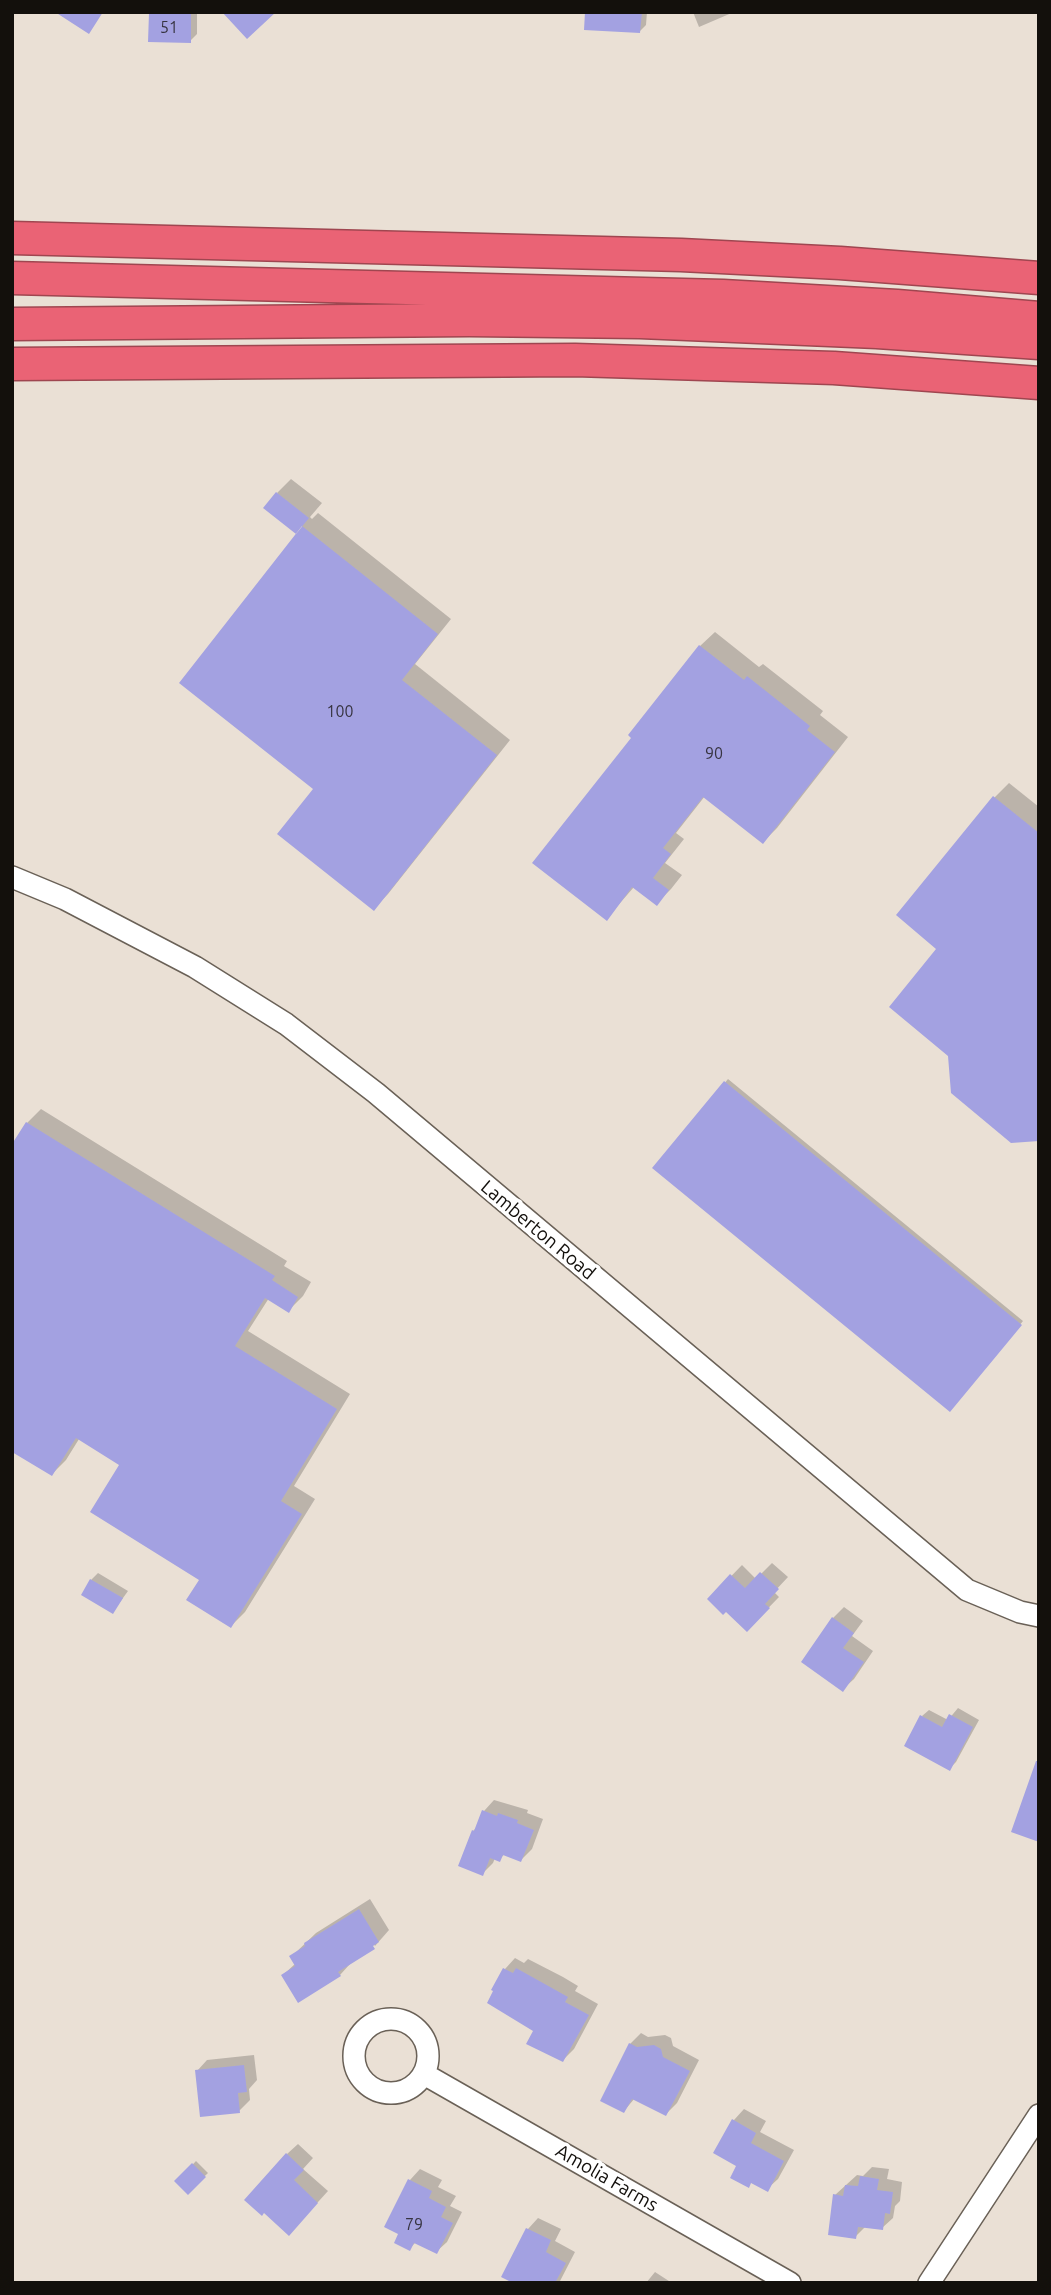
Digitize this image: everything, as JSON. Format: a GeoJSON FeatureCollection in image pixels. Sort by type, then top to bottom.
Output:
{"type":"FeatureCollection","features":[{"type":"Feature","properties":{"kind":"highway"},"geometry":{"type":"LineString","coordinates":[[12,238],[681,254],[852,263],[1039,278]]}},
{"type":"Feature","properties":{"kind":"highway"},"geometry":{"type":"LineString","coordinates":[[12,278],[723,296],[897,306],[1039,318]]}},
{"type":"Feature","properties":{"kind":"highway"},"geometry":{"type":"LineString","coordinates":[[12,324],[584,321],[836,330],[1039,343]]}},
{"type":"Feature","properties":{"kind":"highway"},"geometry":{"type":"LineString","coordinates":[[12,364],[575,360],[809,367],[1039,383]]}},
{"type":"Feature","properties":{"kind":"street","name":"Lamberton Road"},"geometry":{"type":"LineString","coordinates":[[12,877],[65,899],[195,967],[286,1024],[376,1093],[967,1590],[1020,1612],[1039,1616]]}},
{"type":"Feature","properties":{"kind":"street","name":"Amolia Farms"},"geometry":{"type":"LineString","coordinates":[[424,2074],[790,2283]]}},
{"type":"Feature","properties":{"kind":"street"},"geometry":{"type":"LineString","coordinates":[[929,2283],[1039,2115]]}},
{"type":"Feature","properties":{"kind":"building"},"geometry":{"type":"Polygon","coordinates":[[[55,12],[103,12],[89,34],[55,12]]]}},
{"type":"Feature","properties":{"kind":"building"},"geometry":{"type":"Polygon","coordinates":[[[222,12],[276,12],[247,39],[222,12]]]}},
{"type":"Feature","properties":{"kind":"building"},"geometry":{"type":"Polygon","coordinates":[[[585,12],[642,12],[640,33],[584,30],[585,12]]]}},
{"type":"Feature","properties":{"kind":"building"},"geometry":{"type":"Polygon","coordinates":[[[149,13],[191,14],[191,43],[148,42],[149,13]]]}},
{"type":"Feature","properties":{"kind":"building"},"geometry":{"type":"Polygon","coordinates":[[[276,492],[309,518],[296,534],[263,508],[276,492]]]}},
{"type":"Feature","properties":{"kind":"building"},"geometry":{"type":"Polygon","coordinates":[[[302,526],[438,634],[402,680],[497,755],[374,911],[277,834],[313,789],[179,683],[302,526]]]}},
{"type":"Feature","properties":{"kind":"building"},"geometry":{"type":"Polygon","coordinates":[[[699,645],[744,680],[747,676],[810,726],[807,730],[835,752],[763,844],[703,797],[663,848],[671,854],[653,878],[669,890],[657,906],[632,887],[607,921],[532,863],[631,738],[628,735],[699,645]]]}},
{"type":"Feature","properties":{"kind":"building"},"geometry":{"type":"Polygon","coordinates":[[[993,796],[1039,833],[1039,1141],[1011,1143],[951,1093],[948,1056],[889,1007],[936,949],[896,915],[993,796]]]}},
{"type":"Feature","properties":{"kind":"building"},"geometry":{"type":"Polygon","coordinates":[[[724,1081],[1022,1325],[950,1412],[652,1168],[724,1081]]]}},
{"type":"Feature","properties":{"kind":"building"},"geometry":{"type":"Polygon","coordinates":[[[26,1122],[275,1276],[272,1280],[298,1297],[289,1313],[265,1298],[235,1346],[337,1409],[281,1501],[302,1514],[231,1628],[186,1600],[199,1580],[90,1512],[119,1465],[76,1438],[52,1476],[12,1452],[12,1144],[26,1122]]]}},
{"type":"Feature","properties":{"kind":"building"},"geometry":{"type":"Polygon","coordinates":[[[760,1572],[779,1589],[765,1604],[770,1608],[747,1632],[726,1612],[723,1615],[707,1599],[730,1574],[745,1588],[760,1572]]]}},
{"type":"Feature","properties":{"kind":"building"},"geometry":{"type":"Polygon","coordinates":[[[90,1579],[123,1598],[113,1614],[81,1595],[90,1579]]]}},
{"type":"Feature","properties":{"kind":"building"},"geometry":{"type":"Polygon","coordinates":[[[832,1617],[854,1633],[843,1648],[864,1662],[843,1692],[801,1662],[832,1617]]]}},
{"type":"Feature","properties":{"kind":"building"},"geometry":{"type":"Polygon","coordinates":[[[949,1714],[973,1727],[950,1771],[904,1746],[920,1715],[942,1727],[949,1714]]]}},
{"type":"Feature","properties":{"kind":"building"},"geometry":{"type":"Polygon","coordinates":[[[1036,1761],[1039,1761],[1039,1842],[1011,1832],[1036,1761]]]}},
{"type":"Feature","properties":{"kind":"building"},"geometry":{"type":"Polygon","coordinates":[[[482,1810],[518,1820],[517,1823],[534,1830],[521,1862],[503,1855],[500,1862],[490,1858],[483,1876],[458,1866],[482,1810]]]}},
{"type":"Feature","properties":{"kind":"building"},"geometry":{"type":"Polygon","coordinates":[[[359,1909],[379,1942],[373,1946],[375,1949],[338,1972],[341,1976],[298,2003],[281,1975],[295,1966],[289,1956],[305,1946],[304,1943],[359,1909]]]}},
{"type":"Feature","properties":{"kind":"building"},"geometry":{"type":"Polygon","coordinates":[[[503,1968],[513,1973],[516,1968],[568,1997],[565,2002],[589,2015],[563,2062],[526,2044],[533,2031],[487,2003],[503,1968]]]}},
{"type":"Feature","properties":{"kind":"building"},"geometry":{"type":"Polygon","coordinates":[[[629,2043],[637,2047],[654,2045],[661,2049],[663,2057],[690,2071],[666,2116],[632,2099],[624,2113],[600,2101],[629,2043]]]}},
{"type":"Feature","properties":{"kind":"building"},"geometry":{"type":"Polygon","coordinates":[[[244,2065],[247,2092],[238,2093],[240,2113],[200,2117],[195,2070],[244,2065]]]}},
{"type":"Feature","properties":{"kind":"building"},"geometry":{"type":"Polygon","coordinates":[[[732,2119],[756,2133],[751,2143],[784,2161],[768,2192],[751,2183],[749,2188],[730,2178],[736,2166],[713,2153],[732,2119]]]}},
{"type":"Feature","properties":{"kind":"building"},"geometry":{"type":"Polygon","coordinates":[[[286,2153],[304,2170],[294,2180],[318,2203],[289,2236],[264,2213],[262,2216],[244,2200],[286,2153]]]}},
{"type":"Feature","properties":{"kind":"building"},"geometry":{"type":"Polygon","coordinates":[[[192,2163],[206,2177],[188,2195],[174,2181],[192,2163]]]}},
{"type":"Feature","properties":{"kind":"building"},"geometry":{"type":"Polygon","coordinates":[[[860,2176],[879,2179],[877,2190],[893,2192],[890,2214],[885,2213],[883,2230],[858,2227],[856,2239],[828,2235],[833,2194],[843,2196],[845,2185],[858,2186],[860,2176]]]}},
{"type":"Feature","properties":{"kind":"building"},"geometry":{"type":"Polygon","coordinates":[[[408,2179],[432,2191],[429,2198],[446,2207],[441,2217],[453,2223],[437,2254],[414,2243],[410,2251],[394,2243],[398,2234],[384,2227],[408,2179]]]}},
{"type":"Feature","properties":{"kind":"building"},"geometry":{"type":"Polygon","coordinates":[[[526,2228],[551,2240],[546,2252],[566,2263],[555,2283],[513,2283],[501,2277],[526,2228]]]}}]}
